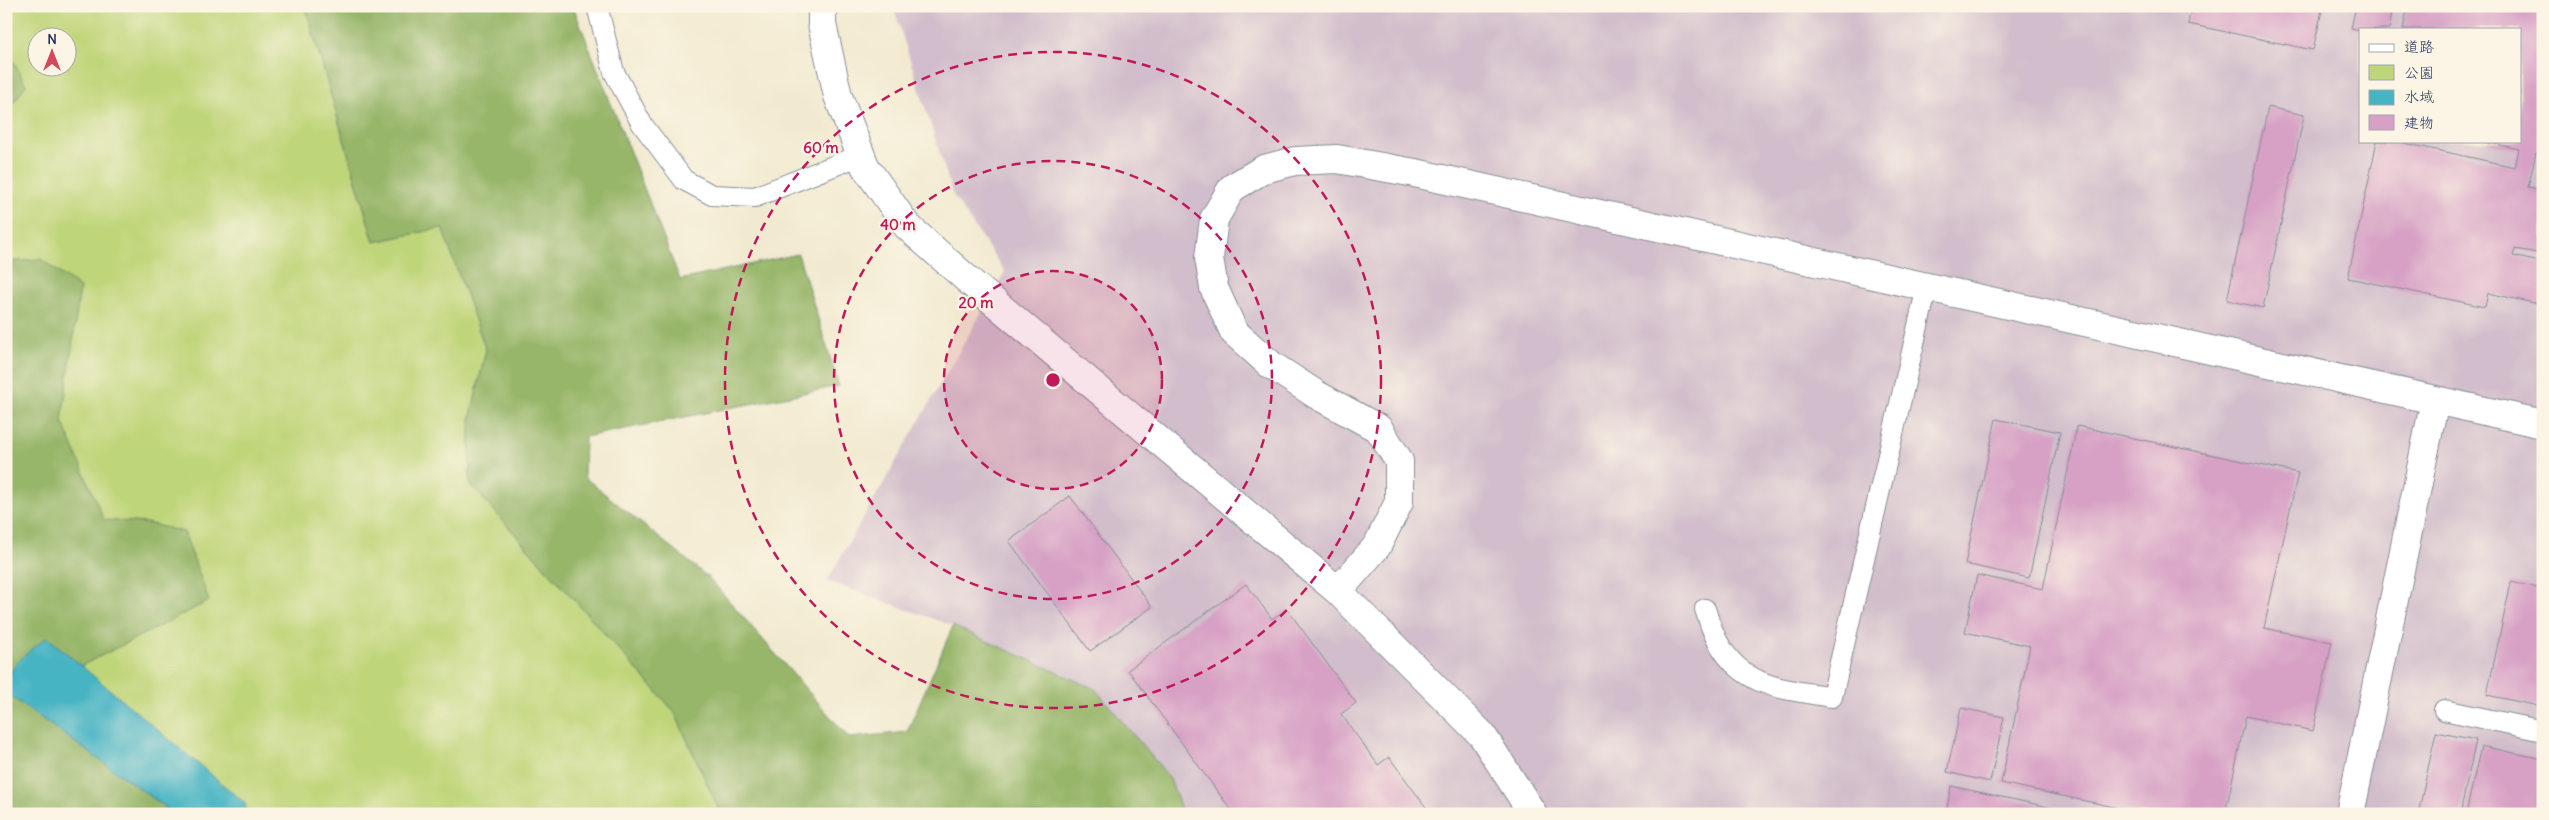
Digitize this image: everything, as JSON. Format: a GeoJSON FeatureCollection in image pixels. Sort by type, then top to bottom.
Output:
{"type":"FeatureCollection","features":[{"type":"Feature","properties":{"kind":"street"},"geometry":{"type":"LineString","coordinates":[[822,6],[822,24],[838,96],[865,166],[907,226],[968,280],[1338,590],[1482,736],[1533,814]]}},
{"type":"Feature","properties":{"kind":"street"},"geometry":{"type":"LineString","coordinates":[[1338,590],[1377,546],[1399,502],[1399,461],[1380,429],[1317,395],[1271,365],[1234,332],[1214,288],[1209,258],[1214,220],[1232,188],[1264,168],[1294,161],[1337,159],[1415,173],[2543,424]]}},
{"type":"Feature","properties":{"kind":"street"},"geometry":{"type":"LineString","coordinates":[[2350,814],[2435,400]]}},
{"type":"Feature","properties":{"kind":"lane"},"geometry":{"type":"LineString","coordinates":[[597,6],[614,72],[642,124],[684,180],[712,195],[755,197],[861,155]]}},
{"type":"Feature","properties":{"kind":"lane"},"geometry":{"type":"LineString","coordinates":[[1705,609],[1718,642],[1740,671],[1773,688],[1832,697],[1927,287]]}},
{"type":"Feature","properties":{"kind":"lane"},"geometry":{"type":"LineString","coordinates":[[2444,710],[2543,731]]}},
{"type":"Feature","properties":{"kind":"shaded area"},"geometry":{"type":"Polygon","coordinates":[[[893,6],[2543,6],[2543,814],[1183,814],[1169,777],[1095,689],[953,626],[827,581],[1005,272],[953,195],[893,6]]]}},
{"type":"Feature","properties":{"kind":"green space"},"geometry":{"type":"Polygon","coordinates":[[[6,6],[305,6],[374,242],[442,227],[486,350],[470,420],[470,484],[674,711],[721,814],[6,814],[6,6]]]}},
{"type":"Feature","properties":{"kind":"green space"},"geometry":{"type":"Polygon","coordinates":[[[305,6],[573,6],[680,280],[798,254],[839,386],[585,437],[584,477],[709,578],[849,738],[907,732],[953,626],[1095,689],[1169,777],[1183,814],[721,814],[674,711],[470,484],[470,420],[486,350],[442,228],[374,242],[305,6]]]}},
{"type":"Feature","properties":{"kind":"green space"},"geometry":{"type":"Polygon","coordinates":[[[6,47],[26,85],[6,113],[6,47]]]}},
{"type":"Feature","properties":{"kind":"green space"},"geometry":{"type":"Polygon","coordinates":[[[41,259],[80,288],[62,421],[104,520],[147,523],[184,532],[209,601],[81,666],[47,637],[6,684],[6,262],[41,259]]]}},
{"type":"Feature","properties":{"kind":"green space"},"geometry":{"type":"Polygon","coordinates":[[[6,693],[167,808],[169,814],[6,814],[6,693]]]}},
{"type":"Feature","properties":{"kind":"water"},"geometry":{"type":"Polygon","coordinates":[[[47,637],[245,803],[246,814],[169,814],[167,808],[6,693],[10,675],[19,660],[47,637]]]}},
{"type":"Feature","properties":{"kind":"building"},"geometry":{"type":"Polygon","coordinates":[[[2192,6],[2323,6],[2313,50],[2188,24],[2192,6]]]}},
{"type":"Feature","properties":{"kind":"building"},"geometry":{"type":"Polygon","coordinates":[[[2356,6],[2393,6],[2389,28],[2359,28],[2359,30],[2351,28],[2356,6]]]}},
{"type":"Feature","properties":{"kind":"building"},"geometry":{"type":"Polygon","coordinates":[[[2408,6],[2543,6],[2543,154],[2536,153],[2528,187],[2543,190],[2543,254],[2515,249],[2513,256],[2543,263],[2543,305],[2488,293],[2485,307],[2348,278],[2377,142],[2400,142],[2515,167],[2519,149],[2485,142],[2522,142],[2522,28],[2403,28],[2408,6]]]}},
{"type":"Feature","properties":{"kind":"building"},"geometry":{"type":"Polygon","coordinates":[[[2268,107],[2304,115],[2263,308],[2227,300],[2268,107]]]}},
{"type":"Feature","properties":{"kind":"building"},"geometry":{"type":"Polygon","coordinates":[[[1996,419],[2060,432],[2029,578],[1965,564],[1996,419]]]}},
{"type":"Feature","properties":{"kind":"building"},"geometry":{"type":"Polygon","coordinates":[[[2077,426],[2298,473],[2264,628],[2332,642],[2313,731],[2246,716],[2225,814],[2147,814],[2001,783],[2030,646],[1965,632],[1977,575],[2043,589],[2077,426]]]}},
{"type":"Feature","properties":{"kind":"building"},"geometry":{"type":"Polygon","coordinates":[[[1070,496],[1152,607],[1090,651],[1009,541],[1070,496]]]}},
{"type":"Feature","properties":{"kind":"building"},"geometry":{"type":"Polygon","coordinates":[[[2511,582],[2543,589],[2543,707],[2487,695],[2511,582]]]}},
{"type":"Feature","properties":{"kind":"building"},"geometry":{"type":"Polygon","coordinates":[[[1246,584],[1272,619],[1287,609],[1356,703],[1341,714],[1378,765],[1389,757],[1431,814],[1234,814],[1128,670],[1246,584]]]}},
{"type":"Feature","properties":{"kind":"building"},"geometry":{"type":"Polygon","coordinates":[[[1961,708],[2004,717],[1990,782],[1947,772],[1961,708]]]}},
{"type":"Feature","properties":{"kind":"building"},"geometry":{"type":"Polygon","coordinates":[[[2436,732],[2476,740],[2460,814],[2418,814],[2436,732]]]}},
{"type":"Feature","properties":{"kind":"building"},"geometry":{"type":"Polygon","coordinates":[[[2481,746],[2543,759],[2543,814],[2466,814],[2481,746]]]}},
{"type":"Feature","properties":{"kind":"building"},"geometry":{"type":"Polygon","coordinates":[[[1951,786],[2076,813],[1946,814],[1951,786]]]}}]}
